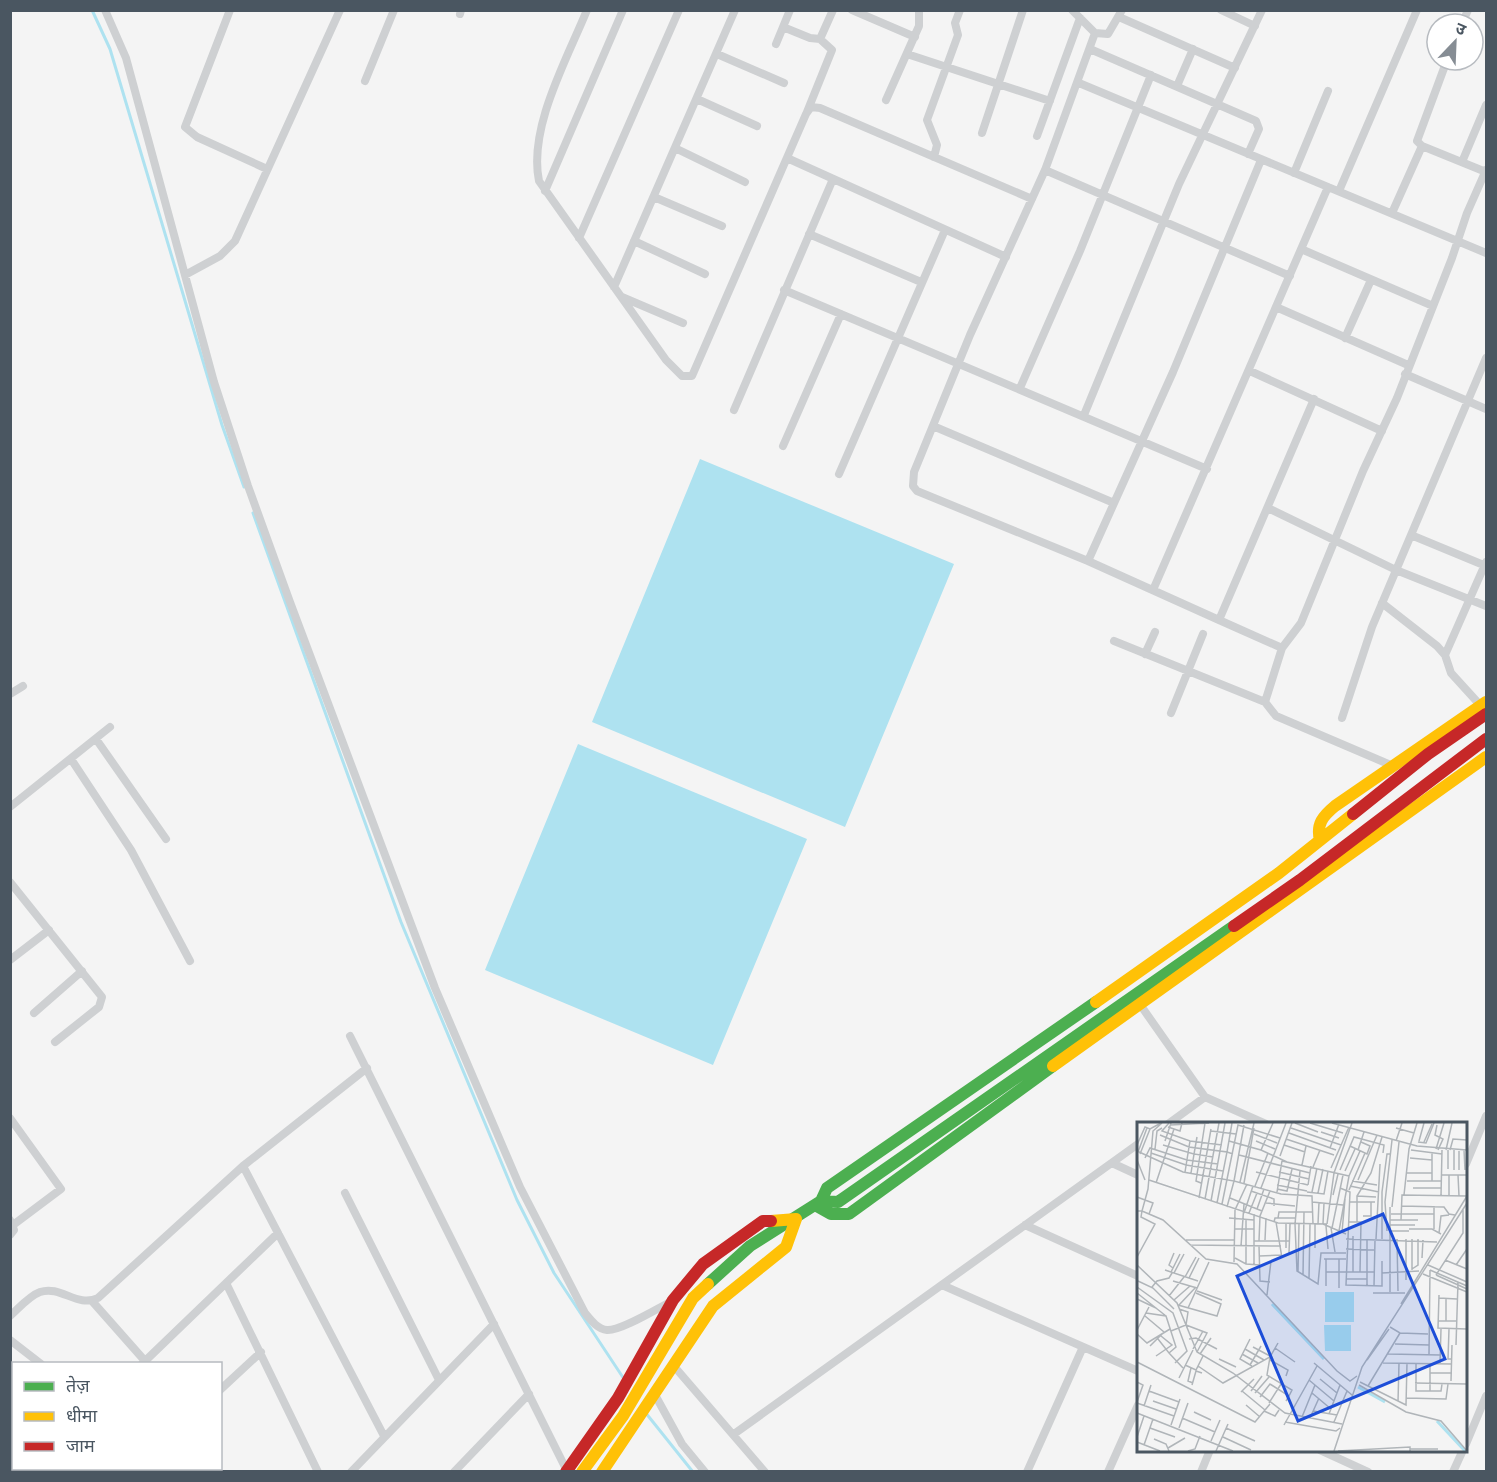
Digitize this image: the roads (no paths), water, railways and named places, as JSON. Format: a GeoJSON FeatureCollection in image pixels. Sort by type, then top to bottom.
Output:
{"type":"FeatureCollection","features":[{"type":"Feature","properties":{"kind":"main road"},"geometry":{"type":"LineString","coordinates":[[1320,840],[1316,829],[1320,819],[1393,766],[1485,707]]}},
{"type":"Feature","properties":{"kind":"main road"},"geometry":{"type":"LineString","coordinates":[[582,1472],[623,1416],[693,1299],[755,1243],[796,1219],[818,1203],[827,1188],[928,1120],[1279,873],[1485,707]]}},
{"type":"Feature","properties":{"kind":"main road"},"geometry":{"type":"LineString","coordinates":[[818,1203],[838,1202],[1299,880],[1486,739]]}},
{"type":"Feature","properties":{"kind":"main road"},"geometry":{"type":"LineString","coordinates":[[818,1203],[825,1213],[836,1216],[849,1214],[1139,1003],[1486,757]]}},
{"type":"Feature","properties":{"kind":"main road"},"geometry":{"type":"LineString","coordinates":[[1344,820],[1357,836]]}},
{"type":"Feature","properties":{"kind":"main road"},"geometry":{"type":"LineString","coordinates":[[566,1469],[618,1398],[673,1300],[703,1264],[763,1221],[796,1219]]}},
{"type":"Feature","properties":{"kind":"main road"},"geometry":{"type":"LineString","coordinates":[[602,1472],[713,1306],[786,1247],[796,1219]]}},
{"type":"Feature","properties":{"kind":"street"},"geometry":{"type":"LineString","coordinates":[[105,10],[126,58],[214,382],[248,486],[435,988],[520,1187],[585,1313],[595,1324],[607,1330],[673,1300]]}},
{"type":"Feature","properties":{"kind":"street"},"geometry":{"type":"LineString","coordinates":[[230,10],[185,127],[197,137],[267,169]]}},
{"type":"Feature","properties":{"kind":"street"},"geometry":{"type":"LineString","coordinates":[[185,275],[208,264],[230,249],[340,10]]}},
{"type":"Feature","properties":{"kind":"street"},"geometry":{"type":"LineString","coordinates":[[587,10],[545,115],[537,172],[545,191],[674,370],[682,376],[692,376],[832,50],[820,39],[810,38],[783,27]]}},
{"type":"Feature","properties":{"kind":"street"},"geometry":{"type":"LineString","coordinates":[[545,191],[623,10]]}},
{"type":"Feature","properties":{"kind":"street"},"geometry":{"type":"LineString","coordinates":[[614,287],[735,10]]}},
{"type":"Feature","properties":{"kind":"street"},"geometry":{"type":"LineString","coordinates":[[776,44],[790,10]]}},
{"type":"Feature","properties":{"kind":"street"},"geometry":{"type":"LineString","coordinates":[[820,39],[833,10]]}},
{"type":"Feature","properties":{"kind":"street"},"geometry":{"type":"LineString","coordinates":[[852,10],[915,37]]}},
{"type":"Feature","properties":{"kind":"street"},"geometry":{"type":"LineString","coordinates":[[886,100],[915,37],[921,18],[919,10]]}},
{"type":"Feature","properties":{"kind":"street"},"geometry":{"type":"LineString","coordinates":[[934,157],[937,145],[927,120],[958,35],[955,23],[960,10]]}},
{"type":"Feature","properties":{"kind":"street"},"geometry":{"type":"LineString","coordinates":[[982,133],[1023,10]]}},
{"type":"Feature","properties":{"kind":"street"},"geometry":{"type":"LineString","coordinates":[[1072,10],[1095,33],[1108,34],[1120,14],[1235,68]]}},
{"type":"Feature","properties":{"kind":"street"},"geometry":{"type":"LineString","coordinates":[[1221,10],[1255,26]]}},
{"type":"Feature","properties":{"kind":"street"},"geometry":{"type":"LineString","coordinates":[[1084,415],[1164,220],[1262,10]]}},
{"type":"Feature","properties":{"kind":"street"},"geometry":{"type":"LineString","coordinates":[[1339,191],[1417,10]]}},
{"type":"Feature","properties":{"kind":"street"},"geometry":{"type":"LineString","coordinates":[[579,238],[676,11]]}},
{"type":"Feature","properties":{"kind":"street"},"geometry":{"type":"LineString","coordinates":[[365,81],[390,12]]}},
{"type":"Feature","properties":{"kind":"street"},"geometry":{"type":"LineString","coordinates":[[1037,136],[1080,18]]}},
{"type":"Feature","properties":{"kind":"street"},"geometry":{"type":"LineString","coordinates":[[1095,33],[1079,83],[1045,170],[959,362],[911,480],[917,491],[1088,561],[1282,648]]}},
{"type":"Feature","properties":{"kind":"street"},"geometry":{"type":"LineString","coordinates":[[1090,49],[1256,121],[1259,125],[1248,154]]}},
{"type":"Feature","properties":{"kind":"street"},"geometry":{"type":"LineString","coordinates":[[1177,86],[1193,49]]}},
{"type":"Feature","properties":{"kind":"street"},"geometry":{"type":"LineString","coordinates":[[717,54],[784,83]]}},
{"type":"Feature","properties":{"kind":"street"},"geometry":{"type":"LineString","coordinates":[[907,54],[1050,101]]}},
{"type":"Feature","properties":{"kind":"street"},"geometry":{"type":"LineString","coordinates":[[1265,702],[1282,648],[1301,623],[1407,370],[1458,242],[1467,213],[1486,171],[1422,146],[1417,139],[1442,72]]}},
{"type":"Feature","properties":{"kind":"street"},"geometry":{"type":"LineString","coordinates":[[1020,388],[1103,195],[1151,75]]}},
{"type":"Feature","properties":{"kind":"street"},"geometry":{"type":"LineString","coordinates":[[1079,83],[1486,253]]}},
{"type":"Feature","properties":{"kind":"street"},"geometry":{"type":"LineString","coordinates":[[1294,173],[1328,92]]}},
{"type":"Feature","properties":{"kind":"street"},"geometry":{"type":"LineString","coordinates":[[697,99],[757,126]]}},
{"type":"Feature","properties":{"kind":"street"},"geometry":{"type":"LineString","coordinates":[[1462,162],[1486,105]]}},
{"type":"Feature","properties":{"kind":"street"},"geometry":{"type":"LineString","coordinates":[[806,114],[811,107],[820,108],[1032,199]]}},
{"type":"Feature","properties":{"kind":"street"},"geometry":{"type":"LineString","coordinates":[[1392,213],[1422,146]]}},
{"type":"Feature","properties":{"kind":"street"},"geometry":{"type":"LineString","coordinates":[[675,148],[745,182]]}},
{"type":"Feature","properties":{"kind":"street"},"geometry":{"type":"LineString","coordinates":[[787,158],[1006,257]]}},
{"type":"Feature","properties":{"kind":"street"},"geometry":{"type":"LineString","coordinates":[[1088,561],[1143,441],[1261,160]]}},
{"type":"Feature","properties":{"kind":"street"},"geometry":{"type":"LineString","coordinates":[[1045,170],[1290,276]]}},
{"type":"Feature","properties":{"kind":"street"},"geometry":{"type":"LineString","coordinates":[[735,410],[833,179]]}},
{"type":"Feature","properties":{"kind":"street"},"geometry":{"type":"LineString","coordinates":[[1153,590],[1328,187]]}},
{"type":"Feature","properties":{"kind":"street"},"geometry":{"type":"LineString","coordinates":[[654,197],[722,226]]}},
{"type":"Feature","properties":{"kind":"street"},"geometry":{"type":"LineString","coordinates":[[839,474],[945,230]]}},
{"type":"Feature","properties":{"kind":"street"},"geometry":{"type":"LineString","coordinates":[[809,234],[921,282]]}},
{"type":"Feature","properties":{"kind":"street"},"geometry":{"type":"LineString","coordinates":[[634,241],[705,274]]}},
{"type":"Feature","properties":{"kind":"street"},"geometry":{"type":"LineString","coordinates":[[1301,249],[1432,306]]}},
{"type":"Feature","properties":{"kind":"street"},"geometry":{"type":"LineString","coordinates":[[1345,338],[1371,280]]}},
{"type":"Feature","properties":{"kind":"street"},"geometry":{"type":"LineString","coordinates":[[784,290],[959,362],[1207,469]]}},
{"type":"Feature","properties":{"kind":"street"},"geometry":{"type":"LineString","coordinates":[[621,297],[683,323]]}},
{"type":"Feature","properties":{"kind":"street"},"geometry":{"type":"LineString","coordinates":[[1276,307],[1345,338],[1486,409]]}},
{"type":"Feature","properties":{"kind":"street"},"geometry":{"type":"LineString","coordinates":[[783,446],[841,314]]}},
{"type":"Feature","properties":{"kind":"street"},"geometry":{"type":"LineString","coordinates":[[1342,718],[1364,647],[1486,358]]}},
{"type":"Feature","properties":{"kind":"street"},"geometry":{"type":"LineString","coordinates":[[1250,371],[1382,431]]}},
{"type":"Feature","properties":{"kind":"street"},"geometry":{"type":"LineString","coordinates":[[1219,620],[1314,399]]}},
{"type":"Feature","properties":{"kind":"street"},"geometry":{"type":"LineString","coordinates":[[933,426],[1114,503]]}},
{"type":"Feature","properties":{"kind":"street"},"geometry":{"type":"LineString","coordinates":[[1268,508],[1396,570],[1486,606]]}},
{"type":"Feature","properties":{"kind":"street"},"geometry":{"type":"LineString","coordinates":[[1411,535],[1486,565],[1444,655]]}},
{"type":"Feature","properties":{"kind":"street"},"geometry":{"type":"LineString","coordinates":[[1382,603],[1437,646],[1444,655],[1451,674],[1485,707]]}},
{"type":"Feature","properties":{"kind":"street"},"geometry":{"type":"LineString","coordinates":[[1145,654],[1155,632]]}},
{"type":"Feature","properties":{"kind":"street"},"geometry":{"type":"LineString","coordinates":[[1171,713],[1203,634]]}},
{"type":"Feature","properties":{"kind":"street"},"geometry":{"type":"LineString","coordinates":[[1114,641],[1265,702],[1276,716],[1393,766]]}},
{"type":"Feature","properties":{"kind":"street"},"geometry":{"type":"LineString","coordinates":[[10,694],[23,686]]}},
{"type":"Feature","properties":{"kind":"street"},"geometry":{"type":"LineString","coordinates":[[10,807],[110,728]]}},
{"type":"Feature","properties":{"kind":"street"},"geometry":{"type":"LineString","coordinates":[[96,739],[166,839]]}},
{"type":"Feature","properties":{"kind":"street"},"geometry":{"type":"LineString","coordinates":[[71,759],[120,830],[190,962]]}},
{"type":"Feature","properties":{"kind":"street"},"geometry":{"type":"LineString","coordinates":[[10,882],[102,997],[102,1002],[56,1042]]}},
{"type":"Feature","properties":{"kind":"street"},"geometry":{"type":"LineString","coordinates":[[10,960],[49,930]]}},
{"type":"Feature","properties":{"kind":"street"},"geometry":{"type":"LineString","coordinates":[[34,1013],[82,971]]}},
{"type":"Feature","properties":{"kind":"street"},"geometry":{"type":"LineString","coordinates":[[1139,1003],[1205,1097],[1261,1122]]}},
{"type":"Feature","properties":{"kind":"street"},"geometry":{"type":"LineString","coordinates":[[350,1036],[566,1469],[557,1472]]}},
{"type":"Feature","properties":{"kind":"street"},"geometry":{"type":"LineString","coordinates":[[10,1316],[33,1296],[50,1290],[83,1302],[92,1301],[243,1166],[366,1068]]}},
{"type":"Feature","properties":{"kind":"street"},"geometry":{"type":"LineString","coordinates":[[1171,1122],[1205,1097]]}},
{"type":"Feature","properties":{"kind":"street"},"geometry":{"type":"LineString","coordinates":[[1467,1162],[1486,1116]]}},
{"type":"Feature","properties":{"kind":"street"},"geometry":{"type":"LineString","coordinates":[[10,1118],[61,1189],[12,1222],[10,1236]]}},
{"type":"Feature","properties":{"kind":"street"},"geometry":{"type":"LineString","coordinates":[[734,1434],[1137,1145]]}},
{"type":"Feature","properties":{"kind":"street"},"geometry":{"type":"LineString","coordinates":[[1112,1163],[1137,1175]]}},
{"type":"Feature","properties":{"kind":"street"},"geometry":{"type":"LineString","coordinates":[[243,1166],[384,1436]]}},
{"type":"Feature","properties":{"kind":"street"},"geometry":{"type":"LineString","coordinates":[[345,1193],[439,1380]]}},
{"type":"Feature","properties":{"kind":"street"},"geometry":{"type":"LineString","coordinates":[[1025,1226],[1137,1276]]}},
{"type":"Feature","properties":{"kind":"street"},"geometry":{"type":"LineString","coordinates":[[92,1301],[144,1362],[278,1233]]}},
{"type":"Feature","properties":{"kind":"street"},"geometry":{"type":"LineString","coordinates":[[226,1285],[261,1352],[318,1472]]}},
{"type":"Feature","properties":{"kind":"street"},"geometry":{"type":"LineString","coordinates":[[942,1285],[1137,1371]]}},
{"type":"Feature","properties":{"kind":"street"},"geometry":{"type":"LineString","coordinates":[[351,1472],[494,1324]]}},
{"type":"Feature","properties":{"kind":"street"},"geometry":{"type":"LineString","coordinates":[[10,1340],[38,1362]]}},
{"type":"Feature","properties":{"kind":"street"},"geometry":{"type":"LineString","coordinates":[[1027,1472],[1083,1347]]}},
{"type":"Feature","properties":{"kind":"street"},"geometry":{"type":"LineString","coordinates":[[222,1388],[261,1352]]}},
{"type":"Feature","properties":{"kind":"street"},"geometry":{"type":"LineString","coordinates":[[673,1365],[765,1472]]}},
{"type":"Feature","properties":{"kind":"street"},"geometry":{"type":"LineString","coordinates":[[454,1472],[529,1394]]}},
{"type":"Feature","properties":{"kind":"street"},"geometry":{"type":"LineString","coordinates":[[653,1396],[682,1444],[705,1472]]}},
{"type":"Feature","properties":{"kind":"street"},"geometry":{"type":"LineString","coordinates":[[1469,1424],[1486,1396]]}},
{"type":"Feature","properties":{"kind":"street"},"geometry":{"type":"LineString","coordinates":[[1108,1472],[1137,1407]]}},
{"type":"Feature","properties":{"kind":"street"},"geometry":{"type":"LineString","coordinates":[[1201,1472],[1209,1452]]}},
{"type":"Feature","properties":{"kind":"street"},"geometry":{"type":"LineString","coordinates":[[1323,1452],[1351,1468],[1368,1472]]}},
{"type":"Feature","properties":{"kind":"street"},"geometry":{"type":"LineString","coordinates":[[1453,1472],[1462,1452]]}},
{"type":"Feature","properties":{"kind":"water"},"geometry":{"type":"Polygon","coordinates":[[[700,459],[954,564],[845,827],[592,722],[700,459]]]}},
{"type":"Feature","properties":{"kind":"water"},"geometry":{"type":"Polygon","coordinates":[[[578,744],[807,839],[713,1065],[485,970],[578,744]]]}},
{"type":"Feature","properties":{"kind":"waterway"},"geometry":{"type":"LineString","coordinates":[[92,10],[110,49],[222,425],[244,487]]}},
{"type":"Feature","properties":{"kind":"waterway"},"geometry":{"type":"LineString","coordinates":[[253,513],[401,922],[517,1200],[554,1273],[624,1379]]}},
{"type":"Feature","properties":{"kind":"waterway"},"geometry":{"type":"LineString","coordinates":[[645,1412],[693,1472]]}}]}
